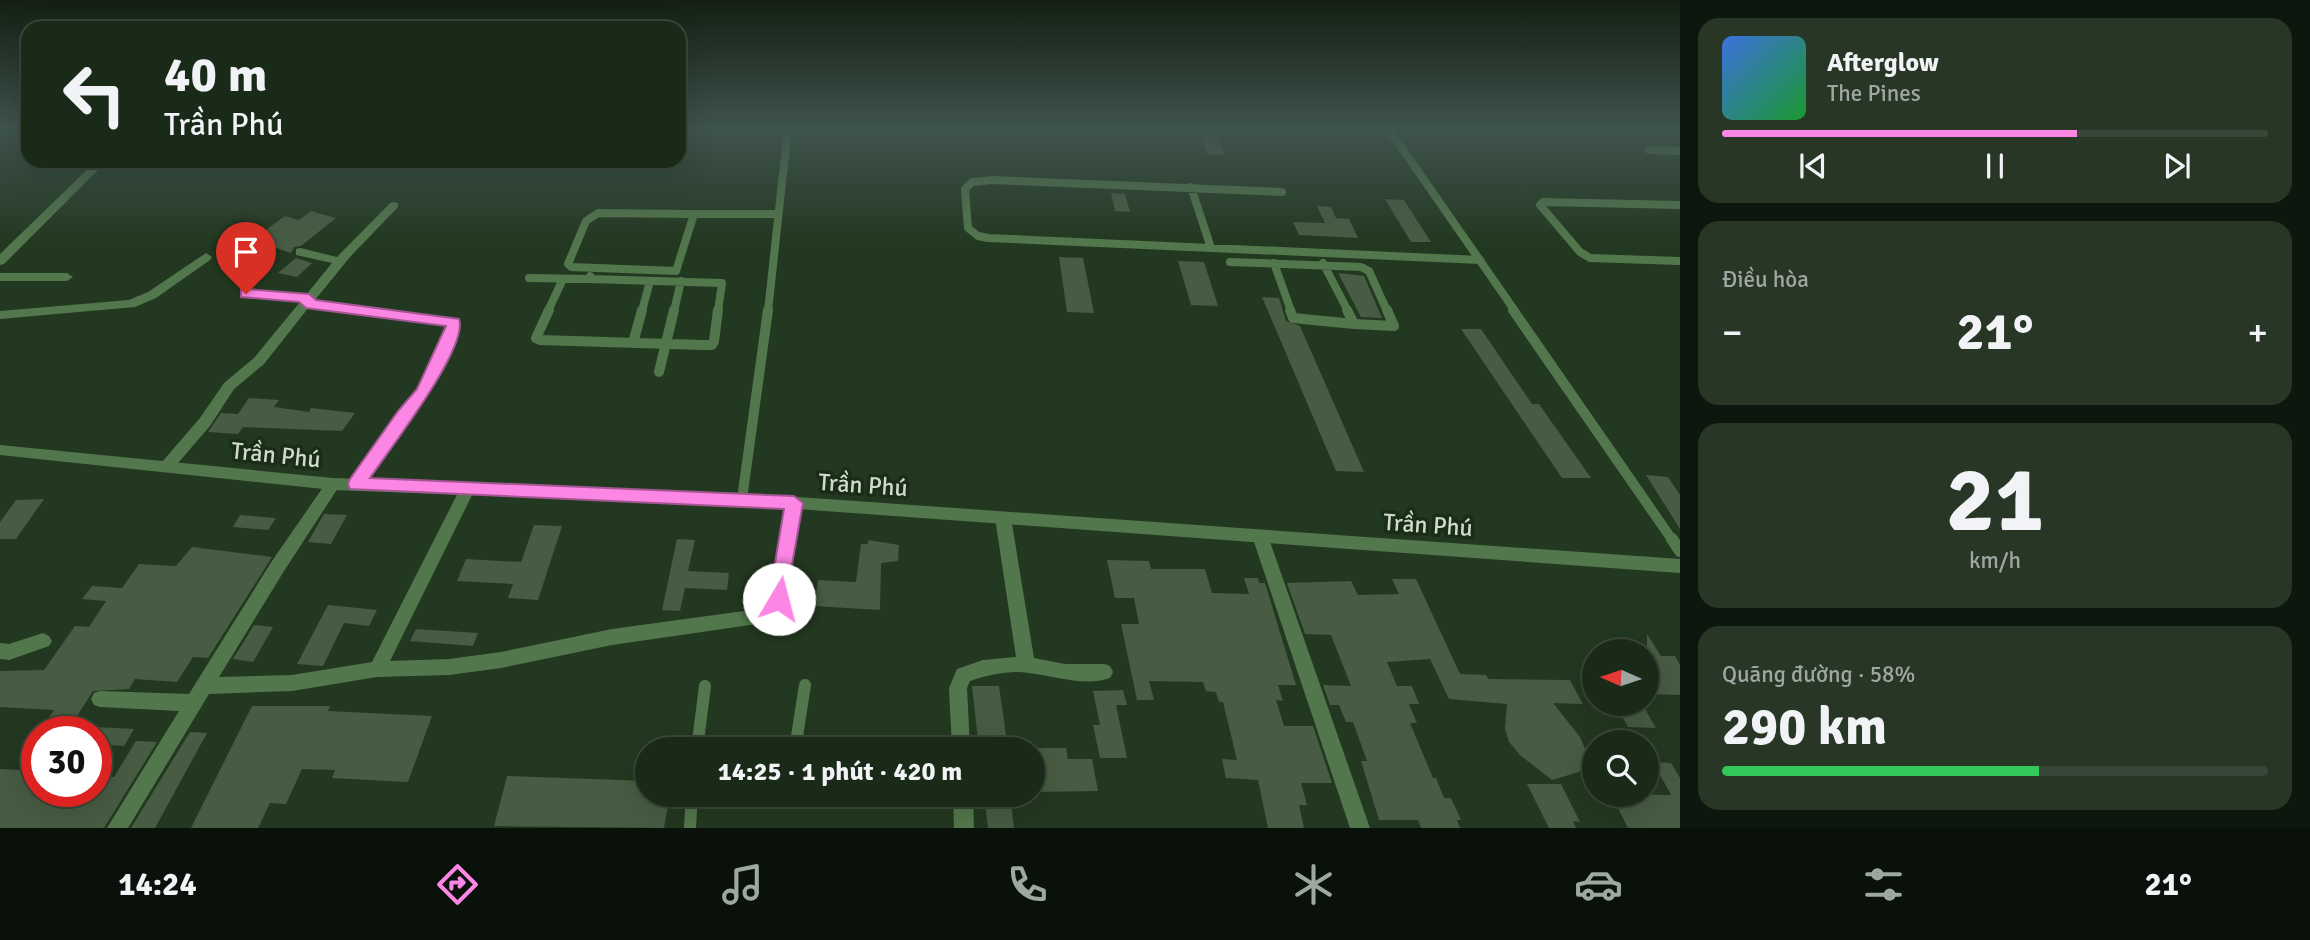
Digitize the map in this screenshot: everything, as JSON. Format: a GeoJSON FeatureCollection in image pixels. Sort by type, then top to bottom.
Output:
{"type":"FeatureCollection","features":[{"type":"Feature","properties":{"kind":"street"},"geometry":{"type":"LineString","coordinates":[[0,261],[95,168]]}},
{"type":"Feature","properties":{"kind":"street"},"geometry":{"type":"LineString","coordinates":[[167,466],[205,422],[222,394],[259,361],[340,261],[394,205]]}},
{"type":"Feature","properties":{"kind":"street"},"geometry":{"type":"LineString","coordinates":[[300,252],[340,261]]}},
{"type":"Feature","properties":{"kind":"street"},"geometry":{"type":"LineString","coordinates":[[0,315],[131,304],[152,295],[206,257]]}},
{"type":"Feature","properties":{"kind":"street"},"geometry":{"type":"LineString","coordinates":[[0,277],[67,277]]}},
{"type":"Feature","properties":{"kind":"street"},"geometry":{"type":"LineString","coordinates":[[246,294],[454,323],[450,339],[424,393],[403,415],[356,484]]}},
{"type":"Feature","properties":{"kind":"street","name":"Trần Phú"},"geometry":{"type":"LineString","coordinates":[[0,450],[333,484],[742,499],[1680,566]]}},
{"type":"Feature","properties":{"kind":"street"},"geometry":{"type":"LineString","coordinates":[[117,828],[278,566],[333,484]]}},
{"type":"Feature","properties":{"kind":"street"},"geometry":{"type":"LineString","coordinates":[[377,669],[468,487]]}},
{"type":"Feature","properties":{"kind":"street"},"geometry":{"type":"LineString","coordinates":[[206,686],[292,683],[377,669],[449,667],[501,660],[612,637],[771,615],[779,599],[794,503]]}},
{"type":"Feature","properties":{"kind":"street"},"geometry":{"type":"LineString","coordinates":[[1003,517],[1026,664]]}},
{"type":"Feature","properties":{"kind":"street"},"geometry":{"type":"LineString","coordinates":[[1260,536],[1360,828]]}},
{"type":"Feature","properties":{"kind":"street"},"geometry":{"type":"LineString","coordinates":[[0,651],[9,652],[43,641]]}},
{"type":"Feature","properties":{"kind":"street"},"geometry":{"type":"LineString","coordinates":[[960,737],[958,688],[963,675],[983,668],[1026,664],[1065,672],[1104,672]]}},
{"type":"Feature","properties":{"kind":"street"},"geometry":{"type":"LineString","coordinates":[[100,699],[195,704]]}},
{"type":"Feature","properties":{"kind":"street"},"geometry":{"type":"LineString","coordinates":[[963,807],[964,828]]}},
{"type":"Feature","properties":{"kind":"lane"},"geometry":{"type":"LineString","coordinates":[[742,499],[757,406],[784,167]]}},
{"type":"Feature","properties":{"kind":"lane"},"geometry":{"type":"LineString","coordinates":[[1415,167],[1680,551]]}},
{"type":"Feature","properties":{"kind":"lane"},"geometry":{"type":"LineString","coordinates":[[1282,192],[979,181],[968,184],[965,189],[968,228],[978,236],[988,238],[1480,260]]}},
{"type":"Feature","properties":{"kind":"lane"},"geometry":{"type":"LineString","coordinates":[[1191,187],[1211,248]]}},
{"type":"Feature","properties":{"kind":"lane"},"geometry":{"type":"LineString","coordinates":[[1678,263],[1590,258],[1580,252],[1540,205],[1544,202],[1680,205]]}},
{"type":"Feature","properties":{"kind":"lane"},"geometry":{"type":"LineString","coordinates":[[529,278],[650,281],[669,276],[680,265],[695,213]]}},
{"type":"Feature","properties":{"kind":"lane"},"geometry":{"type":"LineString","coordinates":[[563,278],[536,338],[540,341],[712,345],[723,285],[717,282],[681,281],[669,276],[632,270],[570,267],[568,264],[586,221],[593,214],[778,214]]}},
{"type":"Feature","properties":{"kind":"lane"},"geometry":{"type":"LineString","coordinates":[[1318,253],[1354,324]]}},
{"type":"Feature","properties":{"kind":"lane"},"geometry":{"type":"LineString","coordinates":[[1230,262],[1274,262],[1361,267],[1368,271],[1394,326],[1293,318],[1274,262]]}},
{"type":"Feature","properties":{"kind":"lane"},"geometry":{"type":"LineString","coordinates":[[589,279],[593,269]]}},
{"type":"Feature","properties":{"kind":"lane"},"geometry":{"type":"LineString","coordinates":[[628,280],[632,270]]}},
{"type":"Feature","properties":{"kind":"lane"},"geometry":{"type":"LineString","coordinates":[[632,343],[650,281]]}},
{"type":"Feature","properties":{"kind":"lane"},"geometry":{"type":"LineString","coordinates":[[659,372],[681,281]]}},
{"type":"Feature","properties":{"kind":"lane"},"geometry":{"type":"LineString","coordinates":[[797,737],[805,685]]}},
{"type":"Feature","properties":{"kind":"lane"},"geometry":{"type":"LineString","coordinates":[[699,737],[705,686]]}},
{"type":"Feature","properties":{"kind":"lane"},"geometry":{"type":"LineString","coordinates":[[690,828],[691,807]]}},
{"type":"Feature","properties":{"kind":"building"},"geometry":{"type":"Polygon","coordinates":[[[1111,193],[1125,194],[1130,212],[1115,211],[1111,193]]]}},
{"type":"Feature","properties":{"kind":"building"},"geometry":{"type":"Polygon","coordinates":[[[1385,199],[1404,200],[1431,242],[1411,242],[1385,199]]]}},
{"type":"Feature","properties":{"kind":"building"},"geometry":{"type":"Polygon","coordinates":[[[1317,206],[1331,207],[1336,218],[1349,219],[1358,238],[1299,235],[1293,222],[1325,223],[1317,206]]]}},
{"type":"Feature","properties":{"kind":"building"},"geometry":{"type":"Polygon","coordinates":[[[311,211],[336,218],[301,246],[294,247],[291,253],[252,240],[285,216],[299,220],[311,211]]]}},
{"type":"Feature","properties":{"kind":"building"},"geometry":{"type":"Polygon","coordinates":[[[1059,257],[1083,258],[1094,313],[1067,312],[1059,257]]]}},
{"type":"Feature","properties":{"kind":"building"},"geometry":{"type":"Polygon","coordinates":[[[296,258],[312,263],[297,277],[278,273],[296,258]]]}},
{"type":"Feature","properties":{"kind":"building"},"geometry":{"type":"Polygon","coordinates":[[[1178,261],[1204,262],[1218,306],[1191,305],[1178,261]]]}},
{"type":"Feature","properties":{"kind":"building"},"geometry":{"type":"Polygon","coordinates":[[[1338,273],[1364,276],[1382,318],[1361,317],[1338,273]]]}},
{"type":"Feature","properties":{"kind":"building"},"geometry":{"type":"Polygon","coordinates":[[[1262,297],[1279,298],[1286,321],[1300,326],[1364,472],[1336,471],[1262,297]]]}},
{"type":"Feature","properties":{"kind":"building"},"geometry":{"type":"Polygon","coordinates":[[[1461,329],[1481,329],[1532,404],[1539,404],[1591,478],[1562,478],[1461,329]]]}},
{"type":"Feature","properties":{"kind":"building"},"geometry":{"type":"Polygon","coordinates":[[[249,398],[279,400],[274,407],[309,412],[311,408],[355,413],[342,431],[243,427],[238,434],[208,432],[221,413],[238,414],[249,398]]]}},
{"type":"Feature","properties":{"kind":"building"},"geometry":{"type":"Polygon","coordinates":[[[1646,475],[1668,477],[1680,495],[1680,529],[1646,475]]]}},
{"type":"Feature","properties":{"kind":"building"},"geometry":{"type":"Polygon","coordinates":[[[44,499],[16,539],[0,539],[0,522],[16,500],[44,499]]]}},
{"type":"Feature","properties":{"kind":"building"},"geometry":{"type":"Polygon","coordinates":[[[324,514],[347,515],[331,544],[308,542],[324,514]]]}},
{"type":"Feature","properties":{"kind":"building"},"geometry":{"type":"Polygon","coordinates":[[[240,515],[276,518],[268,530],[233,527],[240,515]]]}},
{"type":"Feature","properties":{"kind":"building"},"geometry":{"type":"Polygon","coordinates":[[[534,525],[562,526],[538,600],[508,598],[513,584],[457,581],[466,559],[521,562],[534,525]]]}},
{"type":"Feature","properties":{"kind":"building"},"geometry":{"type":"Polygon","coordinates":[[[677,539],[695,540],[688,571],[729,573],[727,590],[685,588],[680,611],[662,610],[677,539]]]}},
{"type":"Feature","properties":{"kind":"building"},"geometry":{"type":"Polygon","coordinates":[[[868,540],[899,545],[898,561],[881,563],[880,610],[814,606],[818,580],[856,582],[861,544],[868,544],[868,540]]]}},
{"type":"Feature","properties":{"kind":"building"},"geometry":{"type":"Polygon","coordinates":[[[192,547],[272,557],[208,658],[193,657],[177,682],[135,679],[129,689],[93,691],[77,716],[50,716],[54,710],[0,707],[0,671],[44,670],[75,626],[89,627],[106,601],[82,599],[92,586],[122,588],[139,564],[176,566],[192,547]]]}},
{"type":"Feature","properties":{"kind":"building"},"geometry":{"type":"Polygon","coordinates":[[[1107,560],[1149,561],[1151,569],[1205,569],[1212,593],[1249,594],[1244,578],[1258,578],[1259,583],[1265,583],[1296,685],[1278,685],[1283,701],[1276,700],[1284,726],[1313,726],[1332,783],[1301,783],[1307,805],[1299,805],[1304,828],[1268,828],[1258,780],[1226,778],[1222,759],[1237,760],[1223,702],[1219,702],[1216,692],[1206,691],[1203,682],[1149,681],[1154,700],[1137,700],[1121,624],[1139,624],[1134,598],[1115,598],[1107,560]]]}},
{"type":"Feature","properties":{"kind":"building"},"geometry":{"type":"Polygon","coordinates":[[[1392,579],[1416,579],[1460,674],[1486,675],[1488,679],[1570,680],[1582,704],[1553,703],[1582,742],[1582,768],[1579,772],[1552,780],[1520,755],[1509,742],[1505,728],[1507,704],[1449,699],[1430,659],[1387,662],[1397,686],[1412,686],[1419,704],[1409,704],[1417,723],[1410,723],[1433,778],[1436,778],[1444,798],[1451,798],[1461,820],[1457,820],[1460,828],[1421,828],[1418,820],[1379,820],[1361,761],[1367,761],[1353,722],[1346,722],[1339,705],[1330,705],[1323,685],[1351,686],[1331,635],[1305,634],[1287,583],[1351,581],[1358,595],[1399,594],[1392,579]]]}},
{"type":"Feature","properties":{"kind":"building"},"geometry":{"type":"Polygon","coordinates":[[[328,605],[377,610],[369,626],[344,623],[323,666],[297,664],[328,605]]]}},
{"type":"Feature","properties":{"kind":"building"},"geometry":{"type":"Polygon","coordinates":[[[254,625],[273,627],[253,662],[233,659],[254,625]]]}},
{"type":"Feature","properties":{"kind":"building"},"geometry":{"type":"Polygon","coordinates":[[[416,629],[478,633],[473,646],[410,641],[416,629]]]}},
{"type":"Feature","properties":{"kind":"building"},"geometry":{"type":"Polygon","coordinates":[[[1659,653],[1661,656],[1675,656],[1680,665],[1680,695],[1659,694],[1659,653]]]}},
{"type":"Feature","properties":{"kind":"building"},"geometry":{"type":"Polygon","coordinates":[[[972,686],[999,686],[1006,737],[978,737],[972,686]]]}},
{"type":"Feature","properties":{"kind":"building"},"geometry":{"type":"Polygon","coordinates":[[[1123,690],[1127,705],[1116,705],[1127,758],[1100,758],[1093,725],[1100,725],[1093,691],[1123,690]]]}},
{"type":"Feature","properties":{"kind":"building"},"geometry":{"type":"Polygon","coordinates":[[[252,706],[330,706],[328,711],[432,716],[408,782],[332,778],[335,770],[302,769],[286,804],[270,803],[258,828],[191,828],[252,706]]]}},
{"type":"Feature","properties":{"kind":"building"},"geometry":{"type":"Polygon","coordinates":[[[1622,716],[1649,716],[1656,728],[1628,727],[1622,716]]]}},
{"type":"Feature","properties":{"kind":"building"},"geometry":{"type":"Polygon","coordinates":[[[112,728],[134,729],[124,746],[112,745],[112,728]]]}},
{"type":"Feature","properties":{"kind":"building"},"geometry":{"type":"Polygon","coordinates":[[[190,732],[207,733],[155,828],[131,828],[190,732]]]}},
{"type":"Feature","properties":{"kind":"building"},"geometry":{"type":"Polygon","coordinates":[[[136,741],[157,742],[104,828],[0,828],[0,769],[21,770],[21,807],[112,807],[114,777],[136,741]]]}},
{"type":"Feature","properties":{"kind":"building"},"geometry":{"type":"Polygon","coordinates":[[[1045,748],[1066,748],[1068,759],[1092,759],[1098,791],[1045,792],[1045,748]]]}},
{"type":"Feature","properties":{"kind":"building"},"geometry":{"type":"Polygon","coordinates":[[[1659,762],[1671,763],[1680,778],[1680,828],[1628,828],[1618,807],[1659,807],[1659,795],[1671,795],[1659,773],[1659,762]]]}},
{"type":"Feature","properties":{"kind":"building"},"geometry":{"type":"Polygon","coordinates":[[[507,776],[635,781],[635,807],[668,807],[664,828],[494,826],[507,776]]]}},
{"type":"Feature","properties":{"kind":"building"},"geometry":{"type":"Polygon","coordinates":[[[1527,784],[1561,784],[1580,822],[1573,821],[1576,828],[1549,828],[1527,784]]]}},
{"type":"Feature","properties":{"kind":"building"},"geometry":{"type":"Polygon","coordinates":[[[986,807],[1012,807],[1014,828],[988,828],[986,807]]]}},
{"type":"Feature","properties":{"kind":"route"},"geometry":{"type":"LineString","coordinates":[[246,294],[309,299],[306,303],[444,319],[454,323],[450,339],[424,393],[403,415],[356,484],[794,503],[779,599]]}}]}
